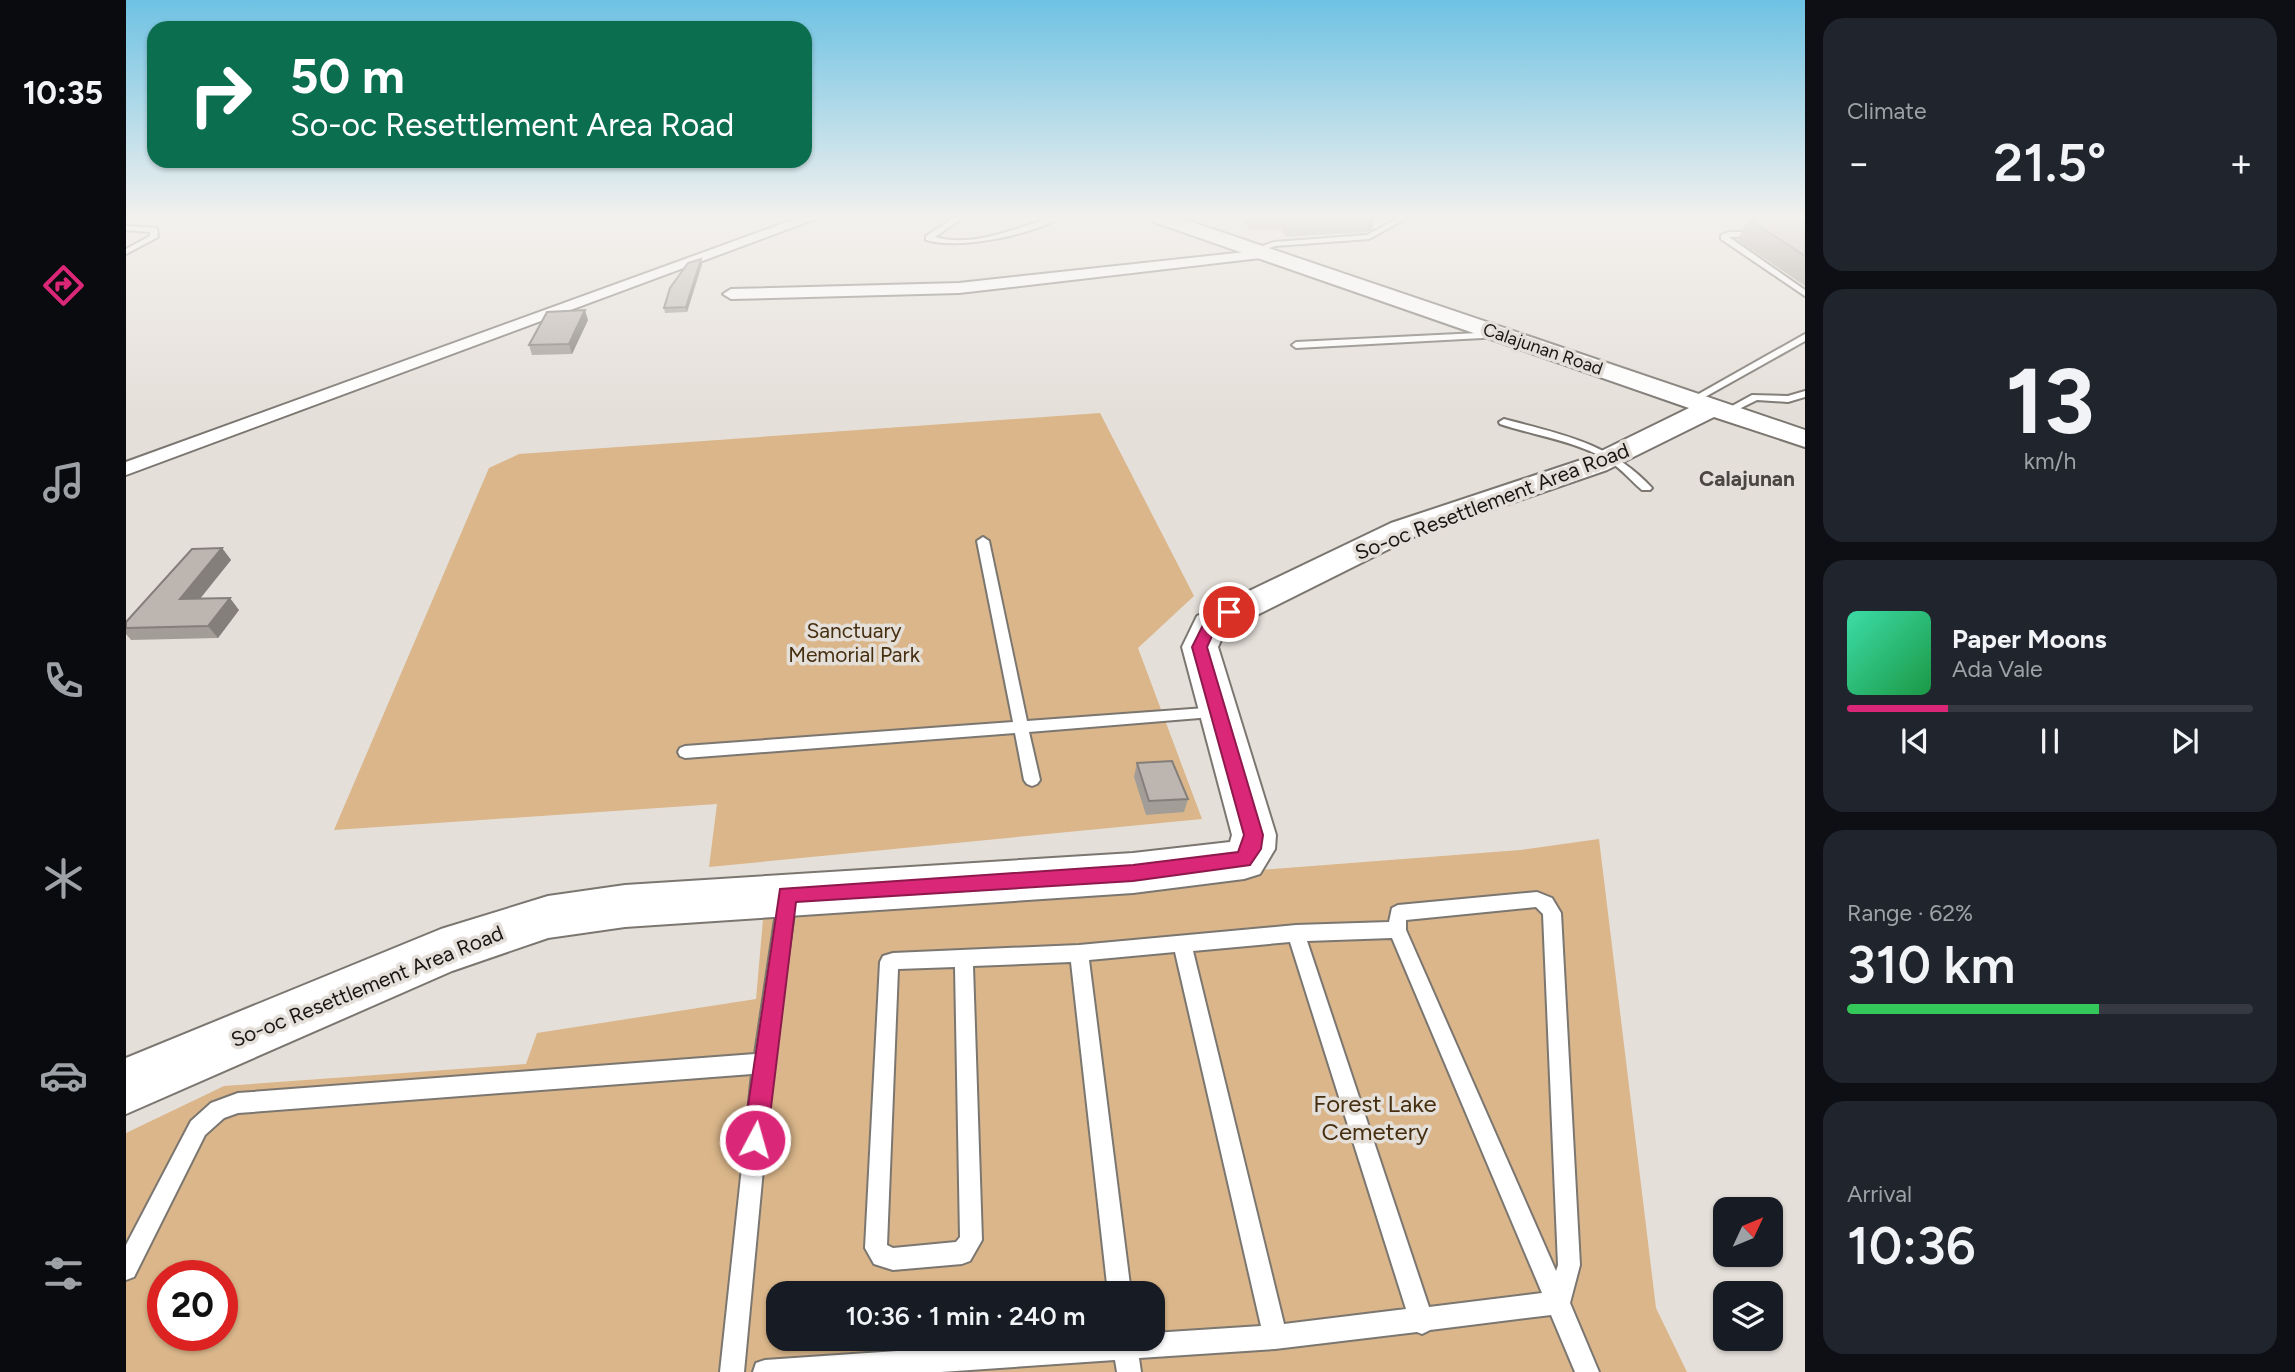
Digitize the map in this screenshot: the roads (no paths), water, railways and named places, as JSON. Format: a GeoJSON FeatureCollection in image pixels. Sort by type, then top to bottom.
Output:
{"type":"FeatureCollection","features":[{"type":"Feature","properties":{"kind":"street"},"geometry":{"type":"LineString","coordinates":[[126,469],[636,282]]}},
{"type":"Feature","properties":{"kind":"street"},"geometry":{"type":"LineString","coordinates":[[731,295],[959,288],[1032,282]]}},
{"type":"Feature","properties":{"kind":"street","name":"Calajunan Road"},"geometry":{"type":"LineString","coordinates":[[1348,282],[1805,439]]}},
{"type":"Feature","properties":{"kind":"street","name":"So-oc Resettlement Area Road"},"geometry":{"type":"LineString","coordinates":[[126,1086],[441,952],[548,917],[625,906],[1133,873],[1244,860],[1252,849],[1254,835],[1200,647],[1210,624],[1229,612],[1402,530],[1612,458],[1711,407]]}},
{"type":"Feature","properties":{"kind":"lane"},"geometry":{"type":"LineString","coordinates":[[1788,282],[1805,294]]}},
{"type":"Feature","properties":{"kind":"lane"},"geometry":{"type":"LineString","coordinates":[[1296,345],[1500,334]]}},
{"type":"Feature","properties":{"kind":"lane"},"geometry":{"type":"LineString","coordinates":[[1711,407],[1805,337]]}},
{"type":"Feature","properties":{"kind":"lane"},"geometry":{"type":"LineString","coordinates":[[1711,407],[1755,397],[1788,398],[1805,394]]}},
{"type":"Feature","properties":{"kind":"lane"},"geometry":{"type":"LineString","coordinates":[[1504,422],[1542,436],[1576,443],[1612,458],[1646,488]]}},
{"type":"Feature","properties":{"kind":"lane"},"geometry":{"type":"LineString","coordinates":[[983,541],[1032,780]]}},
{"type":"Feature","properties":{"kind":"lane"},"geometry":{"type":"LineString","coordinates":[[685,752],[1220,712]]}},
{"type":"Feature","properties":{"kind":"lane"},"geometry":{"type":"LineString","coordinates":[[732,1372],[763,1063],[787,895]]}},
{"type":"Feature","properties":{"kind":"lane"},"geometry":{"type":"LineString","coordinates":[[1558,1303],[1569,1265],[1552,913],[1546,903],[1537,899],[1398,913],[1397,930],[1587,1372]]}},
{"type":"Feature","properties":{"kind":"lane"},"geometry":{"type":"LineString","coordinates":[[964,958],[971,1240],[962,1253],[893,1259],[882,1256],[876,1248],[887,967],[893,961],[1079,953],[1296,933],[1397,930]]}},
{"type":"Feature","properties":{"kind":"lane"},"geometry":{"type":"LineString","coordinates":[[1296,933],[1422,1322]]}},
{"type":"Feature","properties":{"kind":"lane"},"geometry":{"type":"LineString","coordinates":[[1182,944],[1275,1337]]}},
{"type":"Feature","properties":{"kind":"lane"},"geometry":{"type":"LineString","coordinates":[[1079,953],[1119,1281]]}},
{"type":"Feature","properties":{"kind":"lane"},"geometry":{"type":"LineString","coordinates":[[126,1269],[198,1128],[218,1110],[238,1103],[763,1063]]}},
{"type":"Feature","properties":{"kind":"lane"},"geometry":{"type":"LineString","coordinates":[[1165,1341],[1275,1337],[1422,1322],[1558,1303]]}},
{"type":"Feature","properties":{"kind":"lane"},"geometry":{"type":"LineString","coordinates":[[765,1372],[1026,1351]]}},
{"type":"Feature","properties":{"kind":"lane"},"geometry":{"type":"LineString","coordinates":[[1127,1351],[1129,1372]]}},
{"type":"Feature","properties":{"kind":"district","name":"Calajunan"},"geometry":{"type":"Point","coordinates":[1747,478]}},
{"type":"Feature","properties":{"kind":"park label","name":"Sanctuary Memorial Park"},"geometry":{"type":"Point","coordinates":[854,642]}},
{"type":"Feature","properties":{"kind":"park label","name":"Forest Lake Cemetery"},"geometry":{"type":"Point","coordinates":[1375,1117]}}]}
